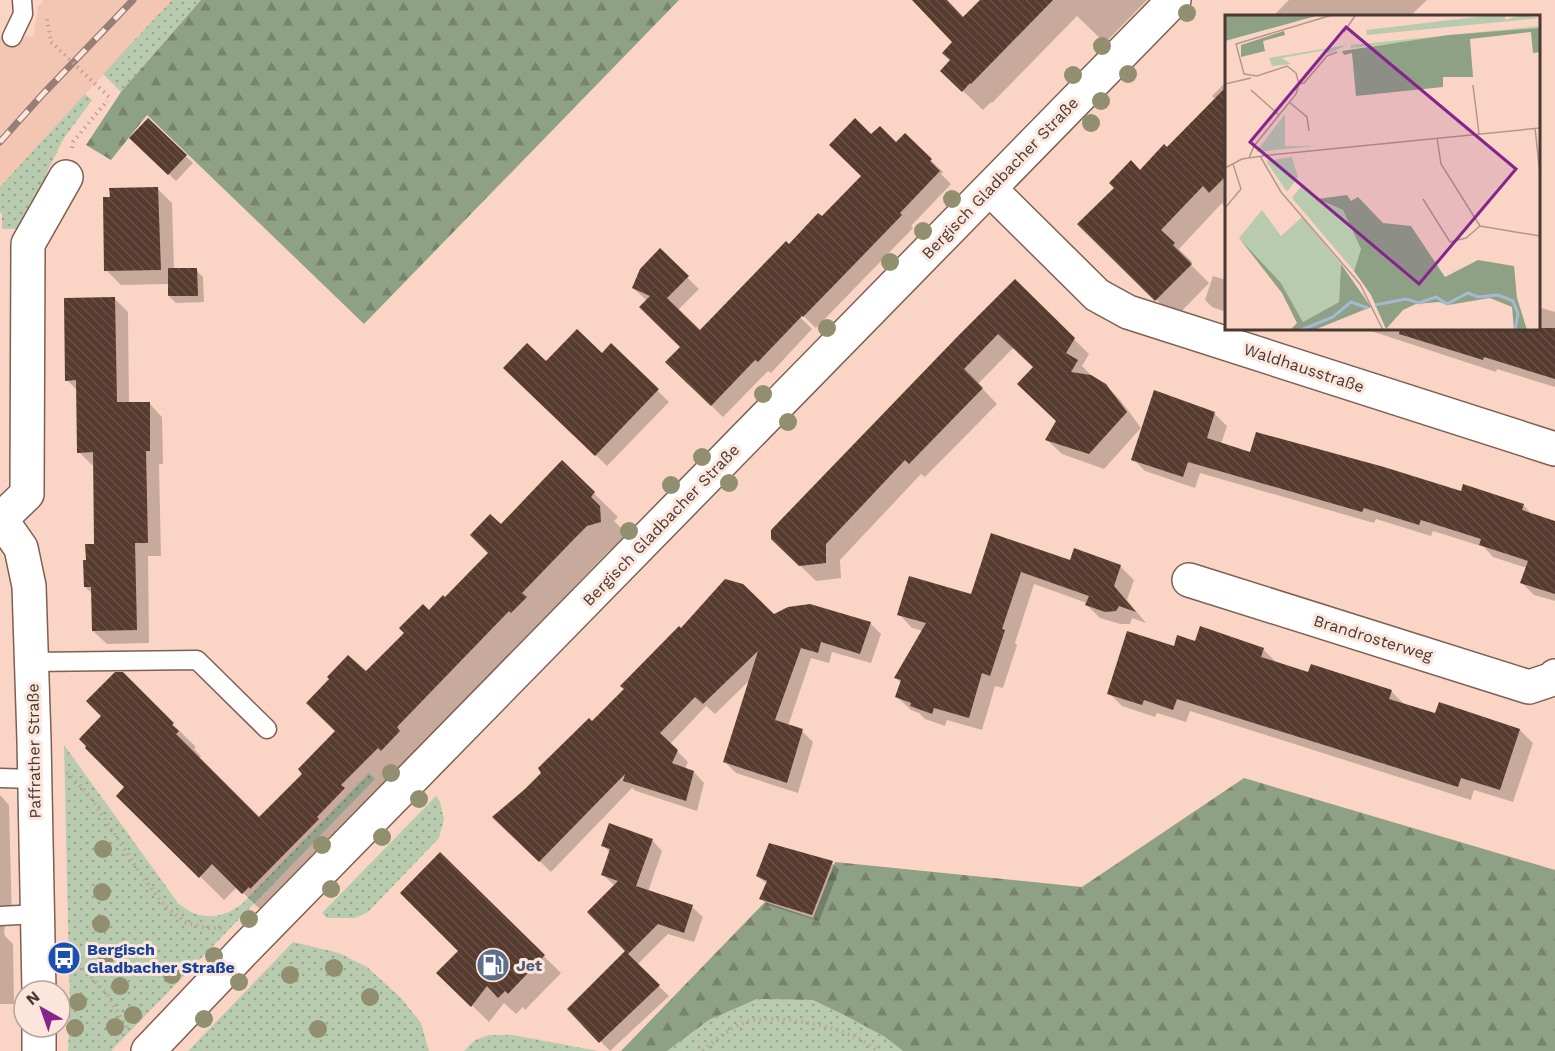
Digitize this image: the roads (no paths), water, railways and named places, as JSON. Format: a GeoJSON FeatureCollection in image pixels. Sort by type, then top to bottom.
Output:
{"type":"FeatureCollection","features":[{"type":"Feature","properties":{"kind":"main road","name":"Bergisch Gladbacher Straße"},"geometry":{"type":"LineString","coordinates":[[137,1042],[248,946],[1174,0]]}},
{"type":"Feature","properties":{"kind":"main road","name":"Paffrather Straße"},"geometry":{"type":"LineString","coordinates":[[39,979],[29,586],[21,548],[0,519],[27,494],[28,244],[66,177]]}},
{"type":"Feature","properties":{"kind":"main road","name":"Waldhausstraße"},"geometry":{"type":"LineString","coordinates":[[990,189],[1097,295],[1128,312],[1555,449]]}},
{"type":"Feature","properties":{"kind":"main road","name":"Brandrosterweg"},"geometry":{"type":"LineString","coordinates":[[1190,580],[1529,687],[1553,679],[1555,676]]}},
{"type":"Feature","properties":{"kind":"lane"},"geometry":{"type":"LineString","coordinates":[[12,37],[22,14],[22,0]]}},
{"type":"Feature","properties":{"kind":"lane"},"geometry":{"type":"LineString","coordinates":[[32,662],[197,660],[267,729]]}},
{"type":"Feature","properties":{"kind":"lane"},"geometry":{"type":"LineString","coordinates":[[0,778],[35,779]]}},
{"type":"Feature","properties":{"kind":"lane"},"geometry":{"type":"LineString","coordinates":[[0,916],[38,917]]}},
{"type":"Feature","properties":{"kind":"railway"},"geometry":{"type":"LineString","coordinates":[[0,142],[133,0]]}},
{"type":"Feature","properties":{"kind":"place","name":"Bergisch Gladbacher Straße"},"geometry":{"type":"Point","coordinates":[64,958]}},
{"type":"Feature","properties":{"kind":"place","name":"Jet"},"geometry":{"type":"Point","coordinates":[493,965]}}]}
